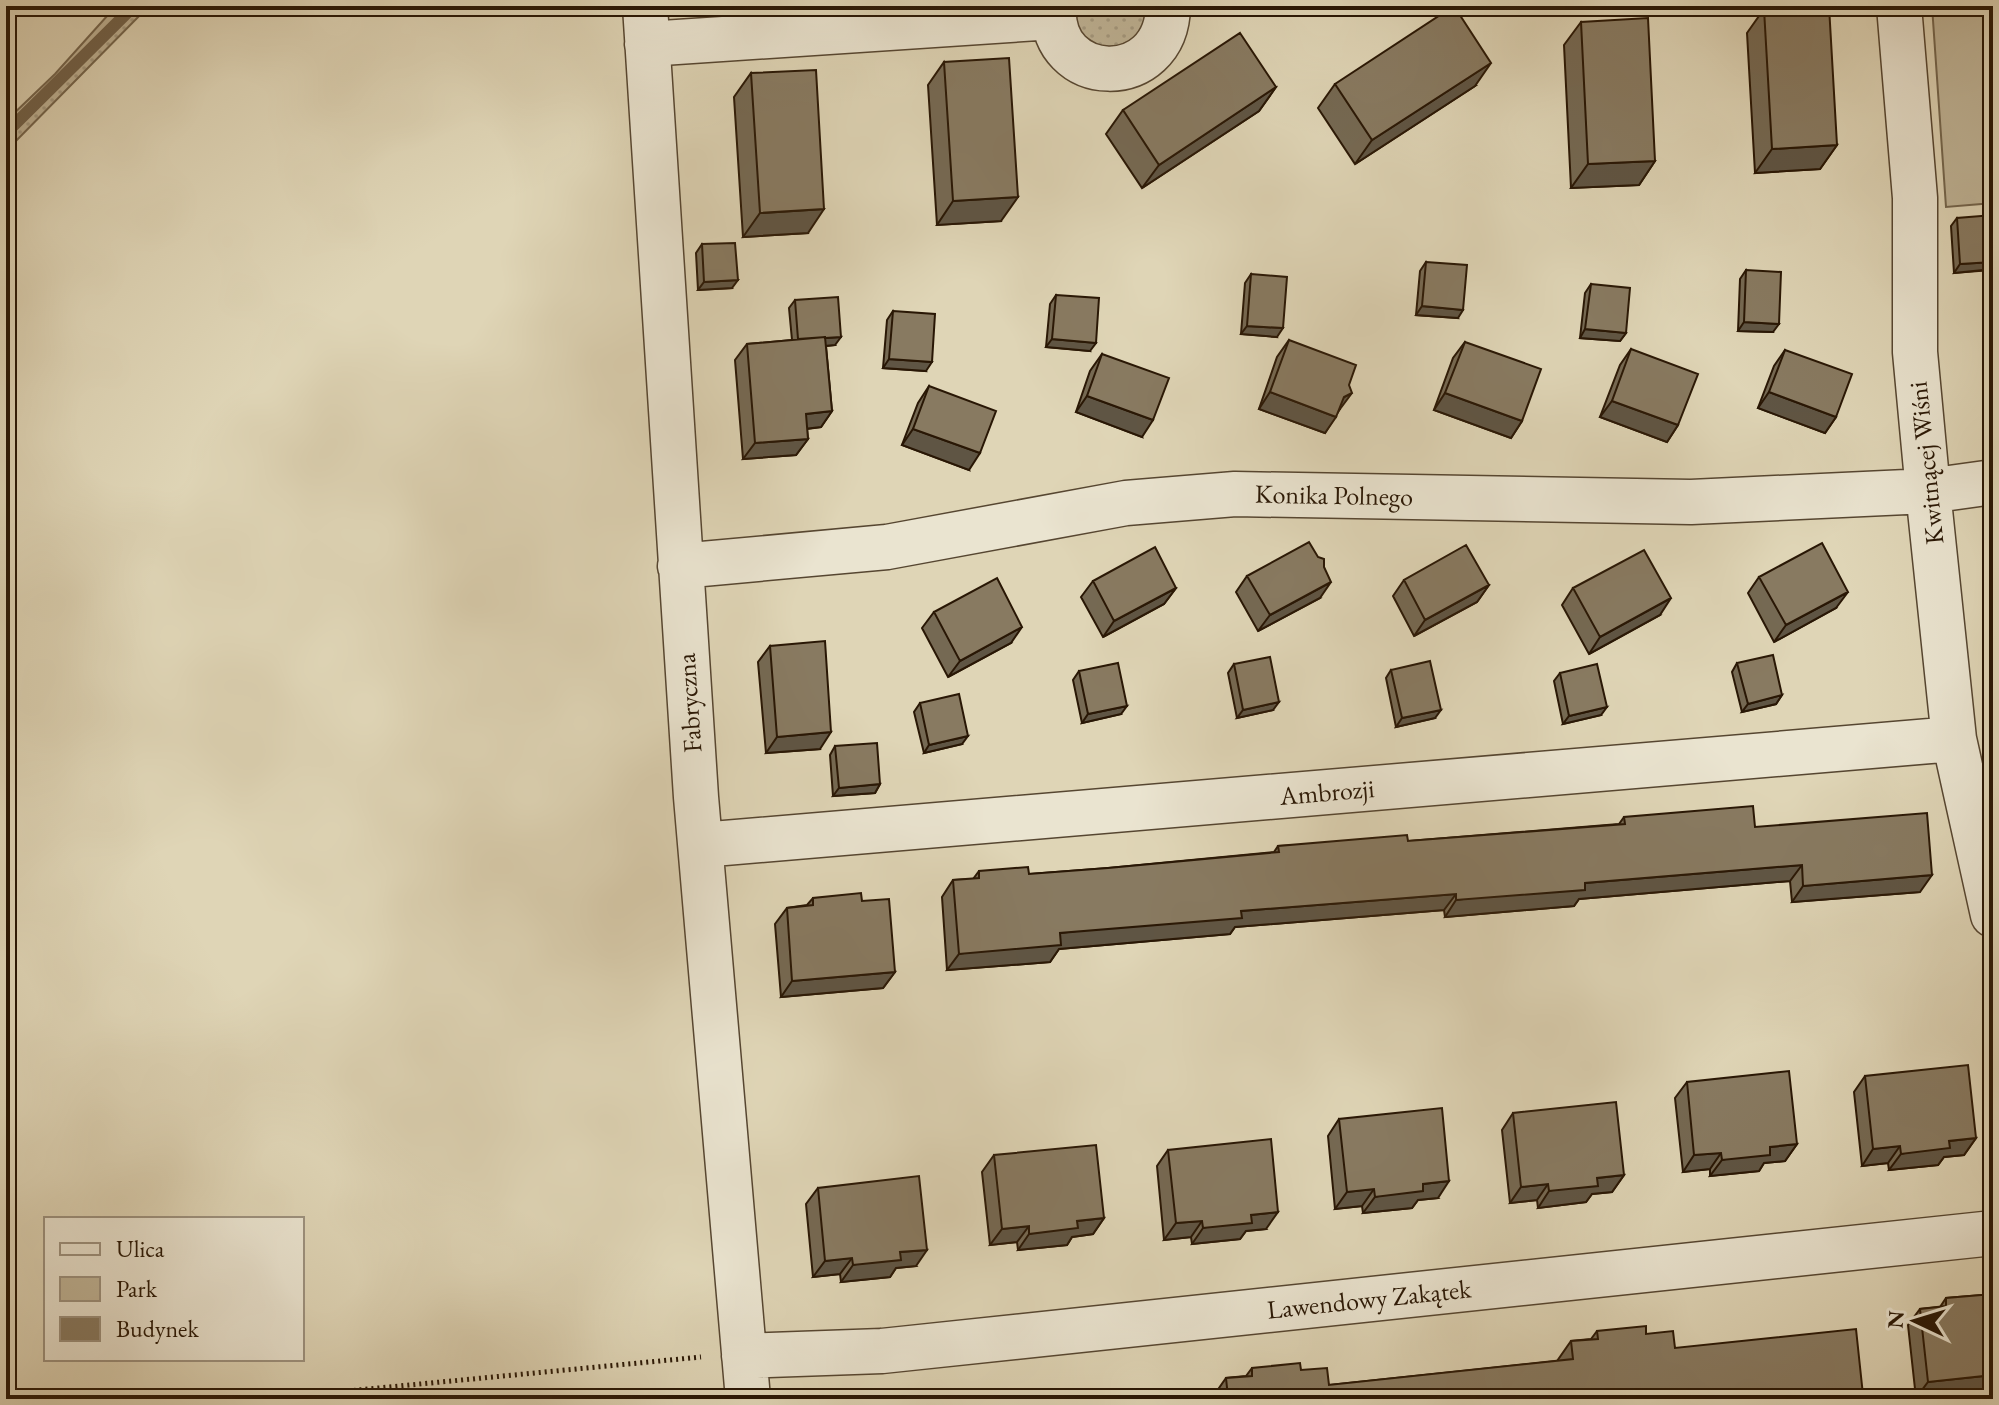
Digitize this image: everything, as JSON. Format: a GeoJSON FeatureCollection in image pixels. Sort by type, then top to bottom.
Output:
{"type":"FeatureCollection","features":[{"type":"Feature","properties":{"kind":"street","name":"Kwitnącej Wiśni"},"geometry":{"type":"LineString","coordinates":[[1899,6],[1915,198],[1915,352],[1928,491],[1954,739],[1993,915]]}},
{"type":"Feature","properties":{"kind":"street"},"geometry":{"type":"LineString","coordinates":[[646,25],[1053,11],[1057,34],[1067,50],[1080,61],[1097,68],[1115,70],[1133,66],[1148,56],[1180,7]]}},
{"type":"Feature","properties":{"kind":"street","name":"Fabryczna"},"geometry":{"type":"LineString","coordinates":[[646,25],[701,845],[726,1356],[748,1399]]}},
{"type":"Feature","properties":{"kind":"street","name":"Konika Polnego"},"geometry":{"type":"LineString","coordinates":[[680,566],[887,547],[1126,503],[1203,495],[1691,502],[1928,491],[1993,482]]}},
{"type":"Feature","properties":{"kind":"street","name":"Ambrozji"},"geometry":{"type":"LineString","coordinates":[[701,845],[1954,739]]}},
{"type":"Feature","properties":{"kind":"street","name":"Lawendowy Zakątek"},"geometry":{"type":"LineString","coordinates":[[726,1356],[882,1351],[1993,1233]]}},
{"type":"Feature","properties":{"kind":"path"},"geometry":{"type":"LineString","coordinates":[[264,1399],[726,1356]]}},
{"type":"Feature","properties":{"kind":"path"},"geometry":{"type":"LineString","coordinates":[[597,1399],[672,1391],[672,1399]]}},
{"type":"Feature","properties":{"kind":"green space"},"geometry":{"type":"Polygon","coordinates":[[[116,6],[149,6],[6,151],[6,121],[55,74],[116,6]]]}},
{"type":"Feature","properties":{"kind":"green space"},"geometry":{"type":"Polygon","coordinates":[[[1073,6],[1149,6],[1141,36],[1108,51],[1077,32],[1073,6]]]}},
{"type":"Feature","properties":{"kind":"green space"},"geometry":{"type":"Polygon","coordinates":[[[1932,6],[1980,6],[1981,15],[1993,14],[1993,203],[1946,207],[1932,6]]]}},
{"type":"Feature","properties":{"kind":"building"},"geometry":{"type":"Polygon","coordinates":[[[1454,6],[1491,63],[1372,140],[1335,84],[1454,6]]]}},
{"type":"Feature","properties":{"kind":"building"},"geometry":{"type":"Polygon","coordinates":[[[1829,6],[1837,145],[1772,149],[1764,9],[1829,6]]]}},
{"type":"Feature","properties":{"kind":"building"},"geometry":{"type":"Polygon","coordinates":[[[1648,18],[1655,161],[1588,164],[1581,22],[1648,18]]]}},
{"type":"Feature","properties":{"kind":"building"},"geometry":{"type":"Polygon","coordinates":[[[1240,33],[1276,87],[1159,165],[1123,110],[1240,33]]]}},
{"type":"Feature","properties":{"kind":"building"},"geometry":{"type":"Polygon","coordinates":[[[1009,58],[1018,197],[953,201],[944,62],[1009,58]]]}},
{"type":"Feature","properties":{"kind":"building"},"geometry":{"type":"Polygon","coordinates":[[[816,70],[824,209],[760,213],[751,73],[816,70]]]}},
{"type":"Feature","properties":{"kind":"building"},"geometry":{"type":"Polygon","coordinates":[[[1993,215],[1993,262],[1960,264],[1957,218],[1993,215]]]}},
{"type":"Feature","properties":{"kind":"building"},"geometry":{"type":"Polygon","coordinates":[[[735,243],[738,280],[704,282],[702,244],[735,243]]]}},
{"type":"Feature","properties":{"kind":"building"},"geometry":{"type":"Polygon","coordinates":[[[1426,262],[1467,265],[1463,310],[1422,306],[1426,262]]]}},
{"type":"Feature","properties":{"kind":"building"},"geometry":{"type":"Polygon","coordinates":[[[1746,270],[1781,272],[1779,324],[1744,322],[1746,270]]]}},
{"type":"Feature","properties":{"kind":"building"},"geometry":{"type":"Polygon","coordinates":[[[1251,274],[1287,277],[1283,328],[1247,326],[1251,274]]]}},
{"type":"Feature","properties":{"kind":"building"},"geometry":{"type":"Polygon","coordinates":[[[1591,284],[1630,288],[1626,333],[1585,329],[1591,284]]]}},
{"type":"Feature","properties":{"kind":"building"},"geometry":{"type":"Polygon","coordinates":[[[1056,295],[1099,298],[1096,343],[1052,339],[1056,295]]]}},
{"type":"Feature","properties":{"kind":"building"},"geometry":{"type":"Polygon","coordinates":[[[838,297],[841,337],[798,339],[795,300],[838,297]]]}},
{"type":"Feature","properties":{"kind":"building"},"geometry":{"type":"Polygon","coordinates":[[[893,311],[935,314],[932,362],[889,359],[893,311]]]}},
{"type":"Feature","properties":{"kind":"building"},"geometry":{"type":"Polygon","coordinates":[[[825,337],[832,411],[806,414],[808,439],[755,443],[747,344],[825,337]]]}},
{"type":"Feature","properties":{"kind":"building"},"geometry":{"type":"Polygon","coordinates":[[[1289,340],[1356,365],[1349,385],[1352,393],[1344,397],[1336,417],[1270,392],[1289,340]]]}},
{"type":"Feature","properties":{"kind":"building"},"geometry":{"type":"Polygon","coordinates":[[[1465,342],[1541,369],[1522,421],[1445,393],[1465,342]]]}},
{"type":"Feature","properties":{"kind":"building"},"geometry":{"type":"Polygon","coordinates":[[[1631,349],[1698,374],[1678,425],[1612,401],[1631,349]]]}},
{"type":"Feature","properties":{"kind":"building"},"geometry":{"type":"Polygon","coordinates":[[[1785,350],[1852,374],[1836,417],[1769,392],[1785,350]]]}},
{"type":"Feature","properties":{"kind":"building"},"geometry":{"type":"Polygon","coordinates":[[[1102,354],[1169,378],[1153,420],[1087,396],[1102,354]]]}},
{"type":"Feature","properties":{"kind":"building"},"geometry":{"type":"Polygon","coordinates":[[[929,386],[996,411],[980,453],[913,429],[929,386]]]}},
{"type":"Feature","properties":{"kind":"building"},"geometry":{"type":"Polygon","coordinates":[[[1309,542],[1318,557],[1324,559],[1331,582],[1270,615],[1247,576],[1309,542]]]}},
{"type":"Feature","properties":{"kind":"building"},"geometry":{"type":"Polygon","coordinates":[[[1822,543],[1848,592],[1786,625],[1759,577],[1822,543]]]}},
{"type":"Feature","properties":{"kind":"building"},"geometry":{"type":"Polygon","coordinates":[[[1466,545],[1489,585],[1425,620],[1404,580],[1466,545]]]}},
{"type":"Feature","properties":{"kind":"building"},"geometry":{"type":"Polygon","coordinates":[[[1155,547],[1176,588],[1114,621],[1093,581],[1155,547]]]}},
{"type":"Feature","properties":{"kind":"building"},"geometry":{"type":"Polygon","coordinates":[[[1644,550],[1671,598],[1600,637],[1573,588],[1644,550]]]}},
{"type":"Feature","properties":{"kind":"building"},"geometry":{"type":"Polygon","coordinates":[[[997,578],[1022,627],[960,661],[934,612],[997,578]]]}},
{"type":"Feature","properties":{"kind":"building"},"geometry":{"type":"Polygon","coordinates":[[[825,641],[831,732],[777,737],[770,646],[825,641]]]}},
{"type":"Feature","properties":{"kind":"building"},"geometry":{"type":"Polygon","coordinates":[[[1773,655],[1782,695],[1748,704],[1737,663],[1773,655]]]}},
{"type":"Feature","properties":{"kind":"building"},"geometry":{"type":"Polygon","coordinates":[[[1270,657],[1279,702],[1243,710],[1234,664],[1270,657]]]}},
{"type":"Feature","properties":{"kind":"building"},"geometry":{"type":"Polygon","coordinates":[[[1430,661],[1441,710],[1402,718],[1391,670],[1430,661]]]}},
{"type":"Feature","properties":{"kind":"building"},"geometry":{"type":"Polygon","coordinates":[[[1118,663],[1127,706],[1088,714],[1079,671],[1118,663]]]}},
{"type":"Feature","properties":{"kind":"building"},"geometry":{"type":"Polygon","coordinates":[[[1597,664],[1607,707],[1569,716],[1560,673],[1597,664]]]}},
{"type":"Feature","properties":{"kind":"building"},"geometry":{"type":"Polygon","coordinates":[[[959,694],[968,736],[929,745],[920,703],[959,694]]]}},
{"type":"Feature","properties":{"kind":"building"},"geometry":{"type":"Polygon","coordinates":[[[877,743],[880,784],[839,788],[835,746],[877,743]]]}},
{"type":"Feature","properties":{"kind":"building"},"geometry":{"type":"Polygon","coordinates":[[[1753,806],[1755,827],[1927,813],[1932,875],[1803,886],[1802,865],[1585,883],[1585,890],[1456,900],[1456,894],[1241,911],[1242,918],[1060,933],[1061,945],[959,954],[953,880],[979,878],[979,871],[1028,867],[1029,874],[1108,868],[1279,852],[1278,846],[1407,835],[1408,841],[1625,824],[1624,817],[1753,806]]]}},
{"type":"Feature","properties":{"kind":"building"},"geometry":{"type":"Polygon","coordinates":[[[861,893],[862,901],[889,899],[895,972],[792,981],[787,908],[813,905],[813,898],[861,893]]]}},
{"type":"Feature","properties":{"kind":"building"},"geometry":{"type":"Polygon","coordinates":[[[1968,1065],[1976,1138],[1949,1141],[1950,1148],[1901,1154],[1900,1146],[1873,1149],[1865,1076],[1968,1065]]]}},
{"type":"Feature","properties":{"kind":"building"},"geometry":{"type":"Polygon","coordinates":[[[1789,1071],[1797,1144],[1770,1147],[1770,1155],[1722,1160],[1721,1153],[1694,1155],[1687,1082],[1789,1071]]]}},
{"type":"Feature","properties":{"kind":"building"},"geometry":{"type":"Polygon","coordinates":[[[1616,1102],[1624,1175],[1597,1178],[1598,1186],[1549,1191],[1548,1184],[1521,1187],[1513,1113],[1616,1102]]]}},
{"type":"Feature","properties":{"kind":"building"},"geometry":{"type":"Polygon","coordinates":[[[1442,1108],[1449,1181],[1423,1184],[1423,1191],[1375,1197],[1374,1189],[1347,1192],[1339,1119],[1442,1108]]]}},
{"type":"Feature","properties":{"kind":"building"},"geometry":{"type":"Polygon","coordinates":[[[1271,1139],[1278,1212],[1251,1215],[1252,1223],[1203,1228],[1202,1221],[1176,1223],[1168,1150],[1271,1139]]]}},
{"type":"Feature","properties":{"kind":"building"},"geometry":{"type":"Polygon","coordinates":[[[1096,1145],[1104,1218],[1077,1221],[1078,1228],[1029,1234],[1029,1226],[1002,1229],[994,1155],[1096,1145]]]}},
{"type":"Feature","properties":{"kind":"building"},"geometry":{"type":"Polygon","coordinates":[[[919,1176],[927,1250],[900,1252],[901,1260],[853,1265],[852,1258],[825,1261],[818,1188],[919,1176]]]}},
{"type":"Feature","properties":{"kind":"building"},"geometry":{"type":"Polygon","coordinates":[[[1993,1294],[1993,1375],[1928,1382],[1920,1309],[1946,1306],[1946,1298],[1993,1294]]]}},
{"type":"Feature","properties":{"kind":"building"},"geometry":{"type":"Polygon","coordinates":[[[1646,1326],[1646,1334],[1673,1331],[1675,1348],[1856,1329],[1863,1395],[1826,1399],[1204,1399],[1228,1397],[1226,1378],[1252,1376],[1252,1368],[1300,1363],[1301,1370],[1327,1368],[1329,1385],[1573,1359],[1571,1341],[1598,1339],[1597,1331],[1646,1326]]]}},
{"type":"Feature","properties":{"kind":"waterway"},"geometry":{"type":"LineString","coordinates":[[6,133],[134,6]]}}]}
